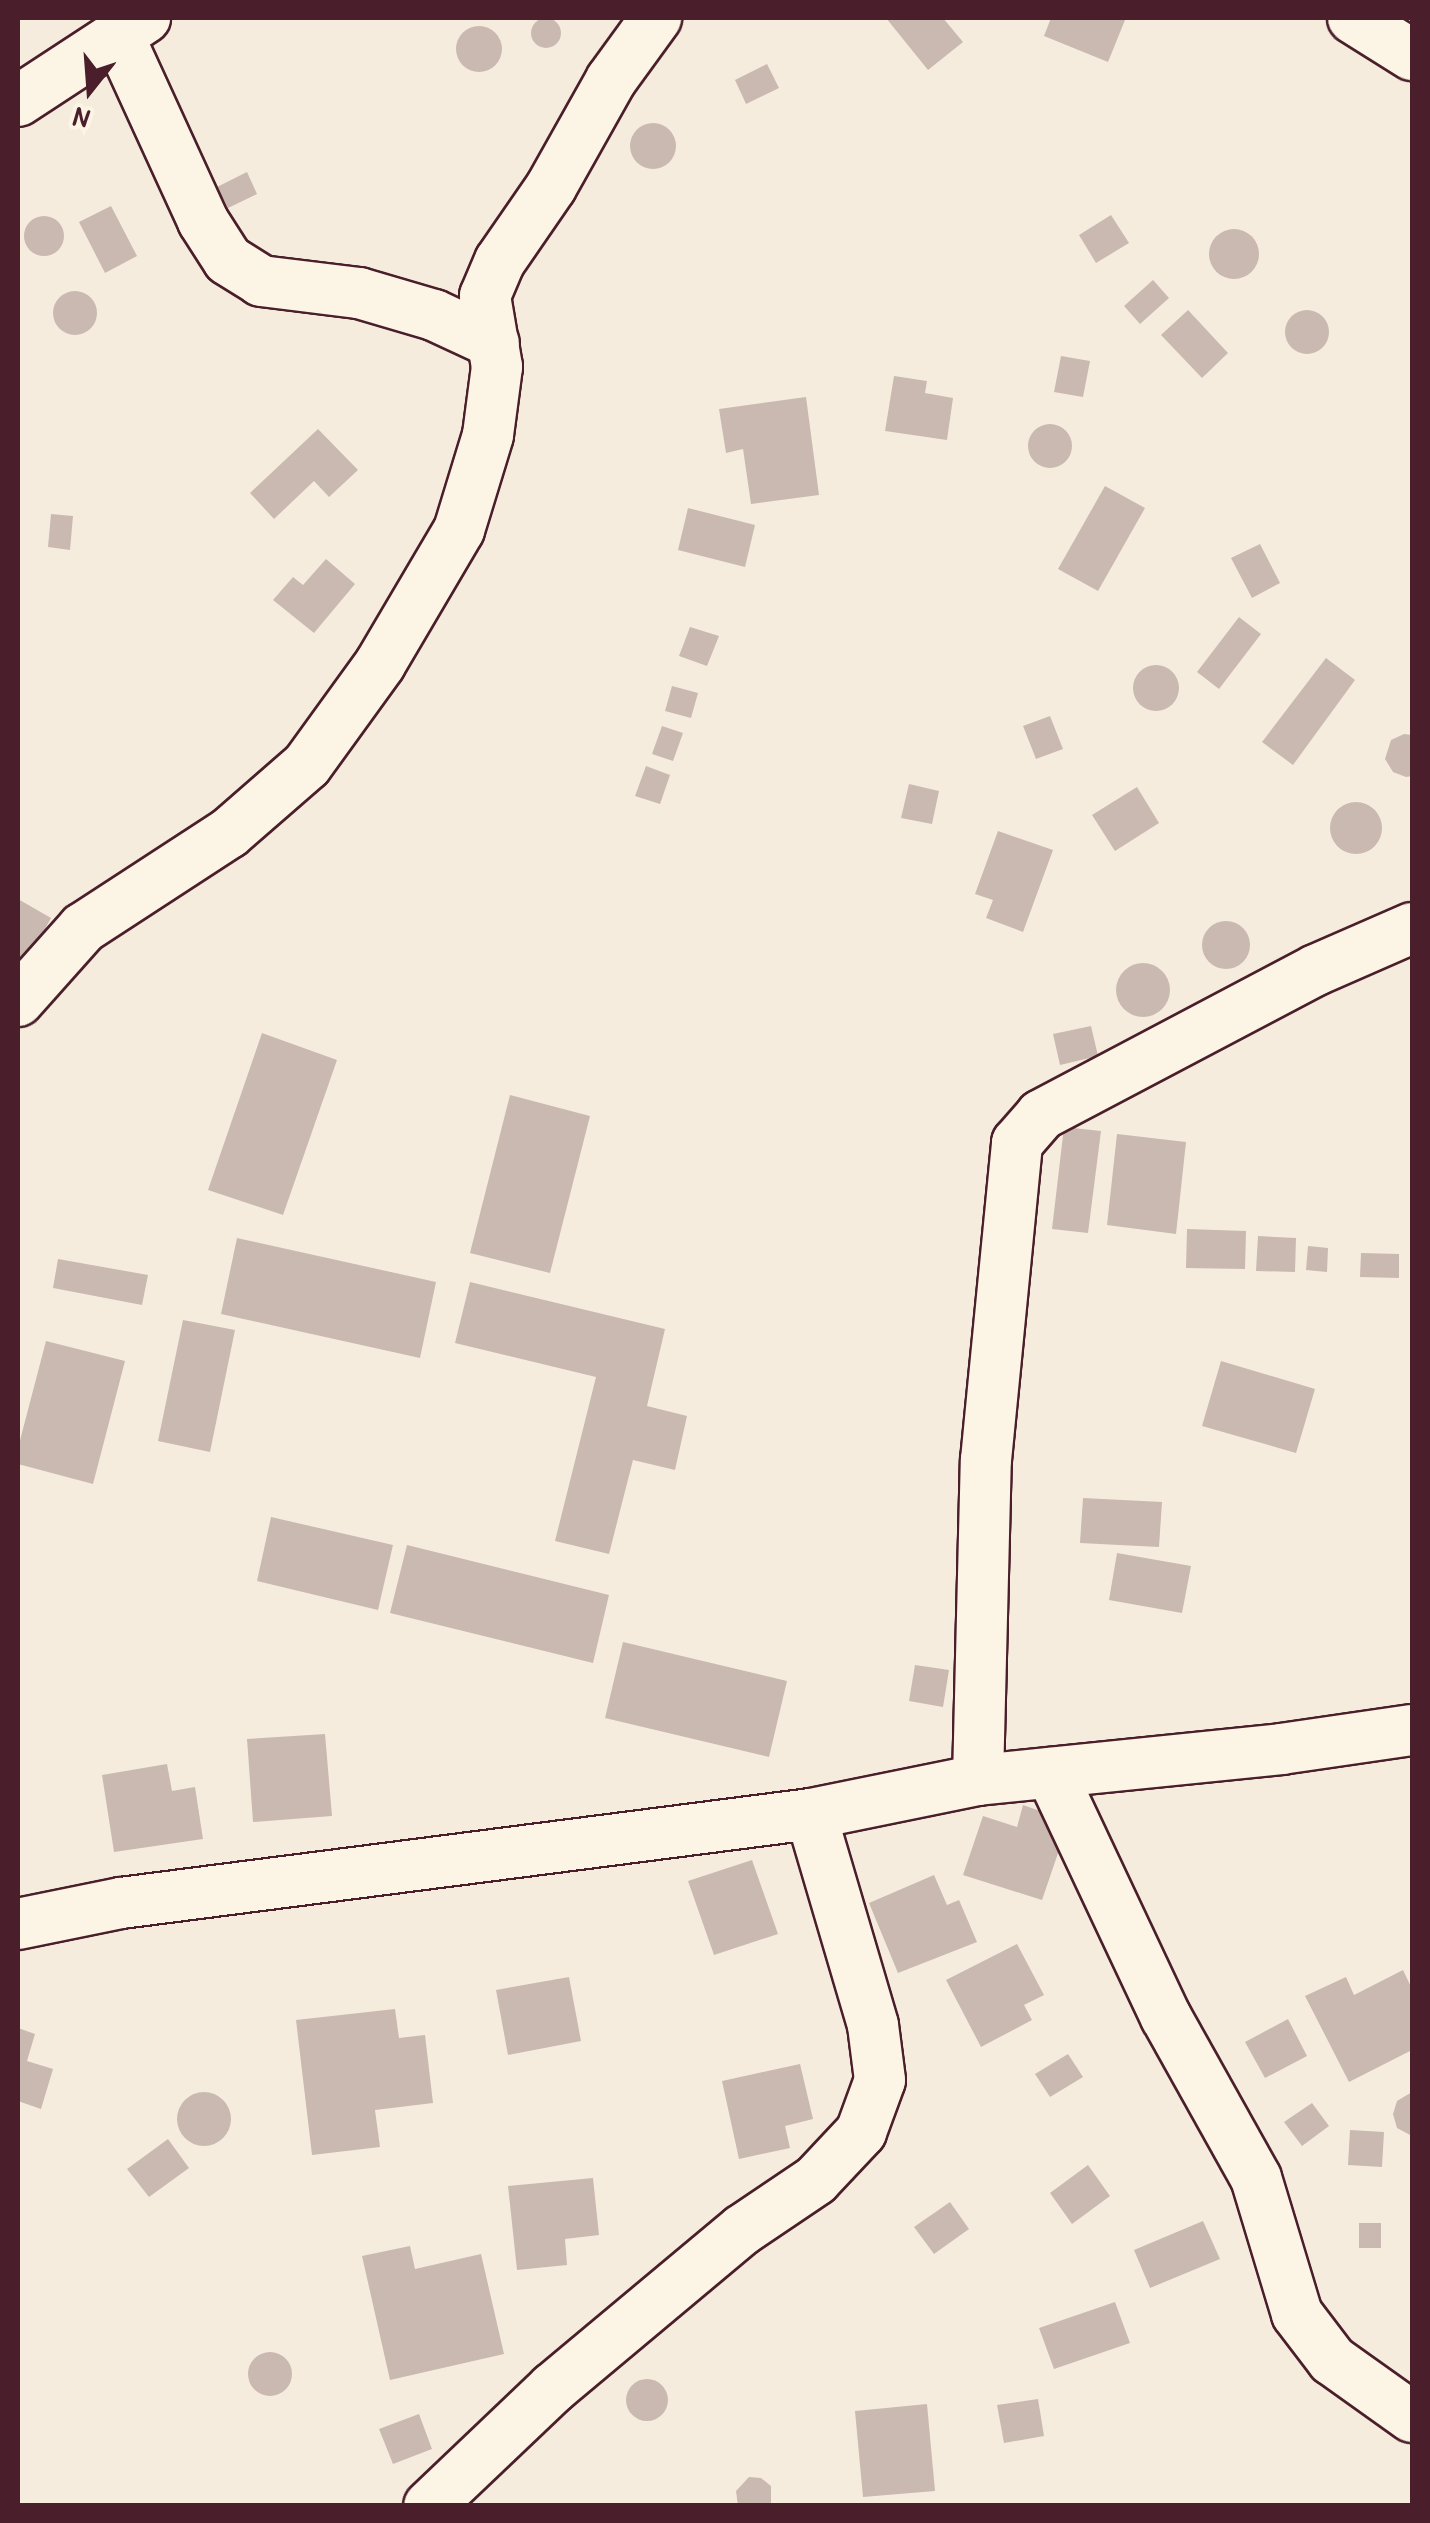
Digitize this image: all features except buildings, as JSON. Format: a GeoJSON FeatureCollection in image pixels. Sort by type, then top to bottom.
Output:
{"type":"FeatureCollection","features":[{"type":"Feature","properties":{"kind":"street"},"geometry":{"type":"LineString","coordinates":[[18,1000],[82,928],[229,833],[307,765],[380,664],[459,530],[488,435],[497,367],[485,296],[500,261],[551,187],[611,80],[656,18]]}},
{"type":"Feature","properties":{"kind":"street"},"geometry":{"type":"LineString","coordinates":[[1353,18],[1412,56]]}},
{"type":"Feature","properties":{"kind":"street"},"geometry":{"type":"LineString","coordinates":[[18,101],[132,26],[203,221],[228,260],[261,280],[359,293],[434,315],[494,343]]}},
{"type":"Feature","properties":{"kind":"street"},"geometry":{"type":"LineString","coordinates":[[978,1780],[986,1460],[1018,1143],[1041,1115],[1316,970],[1412,928]]}},
{"type":"Feature","properties":{"kind":"street"},"geometry":{"type":"LineString","coordinates":[[18,1924],[141,1900],[812,1814],[978,1780],[1412,1730]]}},
{"type":"Feature","properties":{"kind":"street"},"geometry":{"type":"LineString","coordinates":[[1052,1774],[1166,2017],[1256,2178],[1297,2314],[1332,2360],[1412,2417]]}},
{"type":"Feature","properties":{"kind":"street"},"geometry":{"type":"LineString","coordinates":[[429,2506],[552,2388],[742,2230],[816,2180],[861,2132],[880,2080],[873,2025],[812,1814]]}}]}
